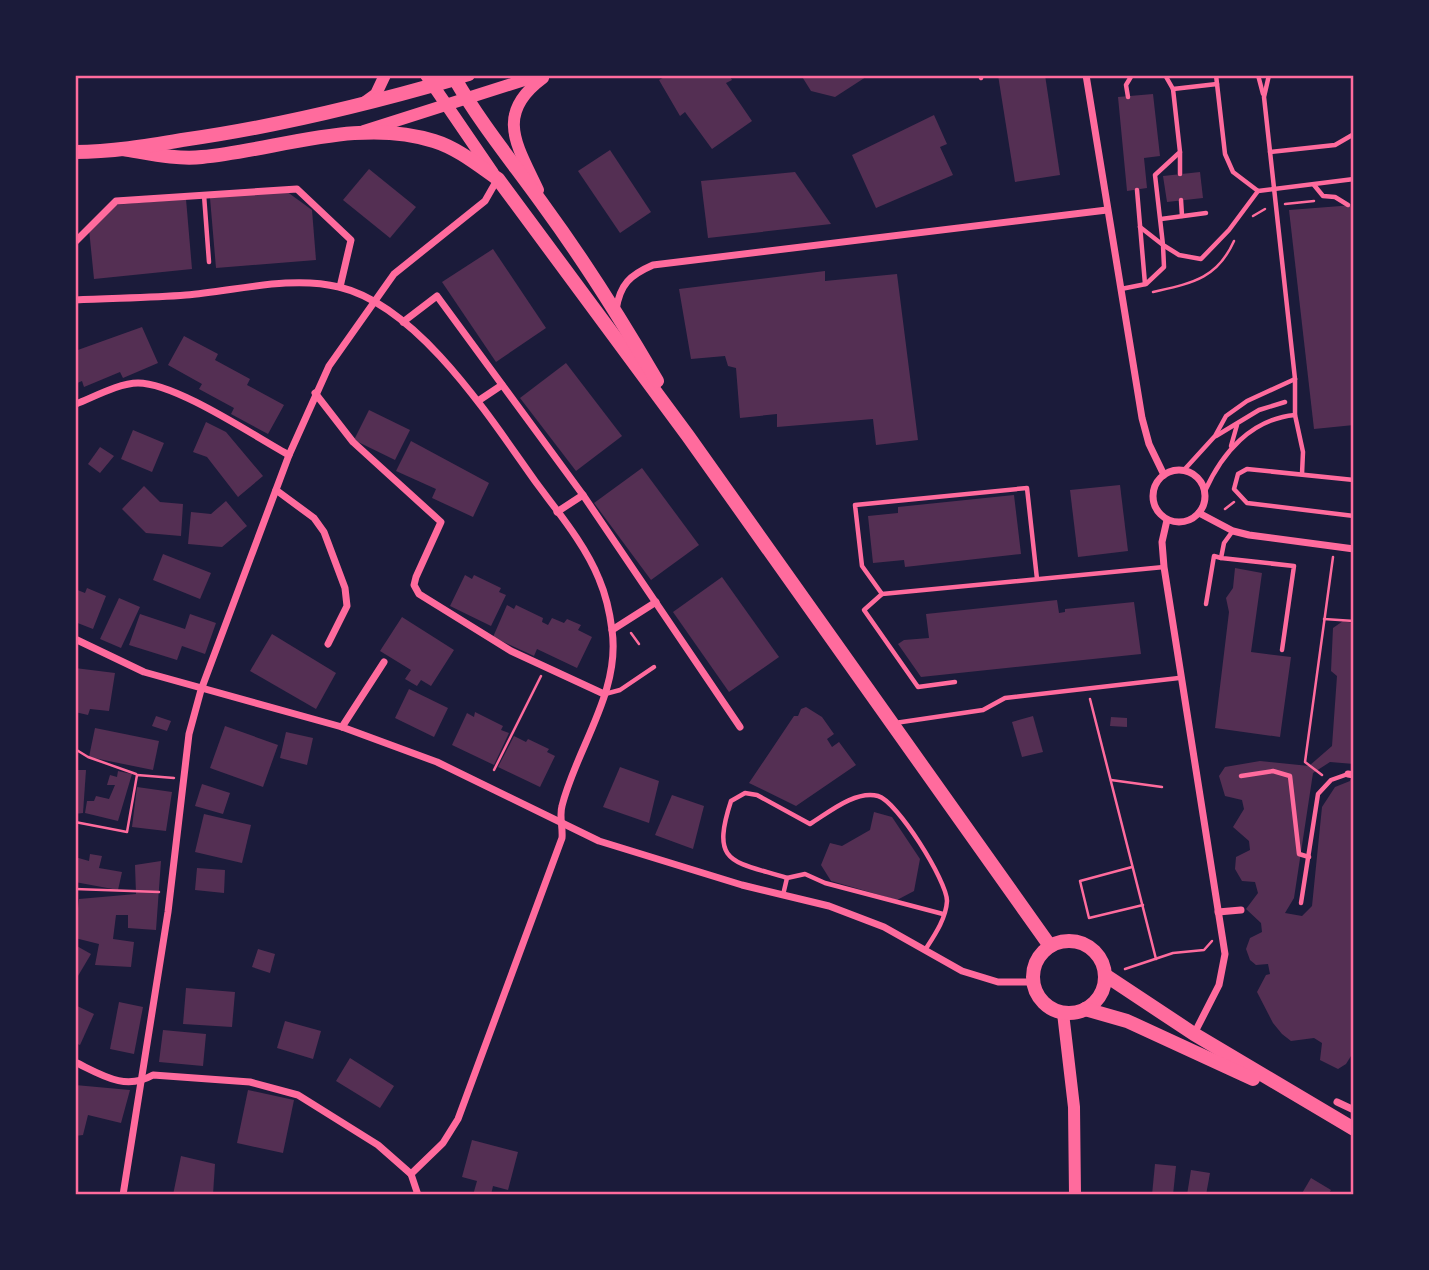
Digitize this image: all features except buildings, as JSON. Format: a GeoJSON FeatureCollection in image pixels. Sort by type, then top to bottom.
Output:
{"type":"FeatureCollection","features":[{"type":"Feature","properties":{"kind":"main road"},"geometry":{"type":"LineString","coordinates":[[358,107],[376,94],[385,75]]}},
{"type":"Feature","properties":{"kind":"main road"},"geometry":{"type":"LineString","coordinates":[[123,149],[200,158],[357,133],[540,75]]}},
{"type":"Feature","properties":{"kind":"main road"},"geometry":{"type":"LineString","coordinates":[[545,207],[513,130],[514,117],[525,92],[547,75]]}},
{"type":"Feature","properties":{"kind":"main road"},"geometry":{"type":"LineString","coordinates":[[75,152],[123,149],[266,127],[358,107],[430,80],[459,77],[467,99],[616,310],[688,436]]}},
{"type":"Feature","properties":{"kind":"main road"},"geometry":{"type":"LineString","coordinates":[[430,80],[498,179],[688,436],[894,723],[1050,946]]}},
{"type":"Feature","properties":{"kind":"main road"},"geometry":{"type":"LineString","coordinates":[[357,133],[434,141],[470,159],[498,179]]}},
{"type":"Feature","properties":{"kind":"main road"},"geometry":{"type":"LineString","coordinates":[[1318,1108],[1127,1021],[1085,1009],[1063,1013],[1043,1002],[1033,982],[1036,961],[1050,946],[1062,941],[1086,945],[1096,952],[1112,974],[1194,1034],[1354,1129]]}},
{"type":"Feature","properties":{"kind":"main road"},"geometry":{"type":"LineString","coordinates":[[1085,1009],[1100,995],[1112,974]]}},
{"type":"Feature","properties":{"kind":"main road"},"geometry":{"type":"LineString","coordinates":[[1063,1013],[1074,1107],[1075,1195]]}},
{"type":"Feature","properties":{"kind":"street"},"geometry":{"type":"LineString","coordinates":[[1086,75],[1142,418],[1149,444],[1164,475]]}},
{"type":"Feature","properties":{"kind":"street"},"geometry":{"type":"LineString","coordinates":[[123,1195],[169,912],[188,734],[201,690],[289,455],[315,393],[343,342],[394,274],[485,201],[498,179]]}},
{"type":"Feature","properties":{"kind":"street"},"geometry":{"type":"LineString","coordinates":[[75,242],[116,201],[297,189],[351,240],[340,287]]}},
{"type":"Feature","properties":{"kind":"street"},"geometry":{"type":"LineString","coordinates":[[616,310],[619,293],[630,275],[653,265],[1107,210]]}},
{"type":"Feature","properties":{"kind":"street"},"geometry":{"type":"LineString","coordinates":[[75,300],[186,295],[296,283],[340,287],[375,302],[403,322],[446,363],[478,401],[557,512],[599,578],[612,630],[613,660],[604,694],[561,809],[562,838],[458,1119],[443,1143],[411,1174]]}},
{"type":"Feature","properties":{"kind":"street"},"geometry":{"type":"LineString","coordinates":[[403,322],[438,296],[583,495],[740,727]]}},
{"type":"Feature","properties":{"kind":"street"},"geometry":{"type":"LineString","coordinates":[[76,404],[135,383],[152,385],[189,400],[289,455]]}},
{"type":"Feature","properties":{"kind":"street"},"geometry":{"type":"LineString","coordinates":[[478,401],[502,385]]}},
{"type":"Feature","properties":{"kind":"street"},"geometry":{"type":"LineString","coordinates":[[315,393],[353,443],[441,522],[416,577],[414,585],[419,594],[511,651],[604,694]]}},
{"type":"Feature","properties":{"kind":"street"},"geometry":{"type":"LineString","coordinates":[[1184,471],[1198,478],[1205,491],[1199,513],[1181,523],[1167,520],[1160,514],[1153,498],[1154,489],[1164,475],[1184,471]]}},
{"type":"Feature","properties":{"kind":"street"},"geometry":{"type":"LineString","coordinates":[[275,490],[314,518],[324,531],[345,588],[347,606],[328,644]]}},
{"type":"Feature","properties":{"kind":"street"},"geometry":{"type":"LineString","coordinates":[[557,512],[583,495]]}},
{"type":"Feature","properties":{"kind":"street"},"geometry":{"type":"LineString","coordinates":[[1199,513],[1233,531],[1268,539],[1354,549]]}},
{"type":"Feature","properties":{"kind":"street"},"geometry":{"type":"LineString","coordinates":[[1167,520],[1161,542],[1164,567],[1179,678],[1225,954],[1219,985],[1194,1034]]}},
{"type":"Feature","properties":{"kind":"street"},"geometry":{"type":"LineString","coordinates":[[612,630],[656,602]]}},
{"type":"Feature","properties":{"kind":"street"},"geometry":{"type":"LineString","coordinates":[[75,639],[144,672],[342,727],[437,762],[600,841],[639,855],[829,906],[884,927],[962,971],[998,982],[1033,982]]}},
{"type":"Feature","properties":{"kind":"street"},"geometry":{"type":"LineString","coordinates":[[342,727],[384,662]]}},
{"type":"Feature","properties":{"kind":"street"},"geometry":{"type":"LineString","coordinates":[[1218,912],[1241,910]]}},
{"type":"Feature","properties":{"kind":"street"},"geometry":{"type":"LineString","coordinates":[[75,1062],[123,1083],[140,1083],[153,1075],[250,1082],[298,1095],[378,1145],[411,1174],[418,1195]]}},
{"type":"Feature","properties":{"kind":"street"},"geometry":{"type":"LineString","coordinates":[[1337,1102],[1354,1110]]}},
{"type":"Feature","properties":{"kind":"lane"},"geometry":{"type":"LineString","coordinates":[[1128,97],[1126,85],[1132,75]]}},
{"type":"Feature","properties":{"kind":"lane"},"geometry":{"type":"LineString","coordinates":[[1166,75],[1172,89],[1180,174]]}},
{"type":"Feature","properties":{"kind":"lane"},"geometry":{"type":"LineString","coordinates":[[1216,75],[1225,155],[1233,172],[1258,191],[1354,179]]}},
{"type":"Feature","properties":{"kind":"lane"},"geometry":{"type":"LineString","coordinates":[[1258,75],[1264,97],[1273,174],[1295,379],[1295,415],[1303,452],[1302,474]]}},
{"type":"Feature","properties":{"kind":"lane"},"geometry":{"type":"LineString","coordinates":[[1264,97],[1269,75]]}},
{"type":"Feature","properties":{"kind":"lane"},"geometry":{"type":"LineString","coordinates":[[1172,89],[1217,85]]}},
{"type":"Feature","properties":{"kind":"lane"},"geometry":{"type":"LineString","coordinates":[[1270,152],[1335,145],[1354,134]]}},
{"type":"Feature","properties":{"kind":"lane"},"geometry":{"type":"LineString","coordinates":[[1120,289],[1145,284],[1159,275],[1164,267],[1155,175],[1180,152]]}},
{"type":"Feature","properties":{"kind":"lane"},"geometry":{"type":"LineString","coordinates":[[1314,185],[1323,196],[1335,197],[1348,205]]}},
{"type":"Feature","properties":{"kind":"lane"},"geometry":{"type":"LineString","coordinates":[[1137,190],[1145,284]]}},
{"type":"Feature","properties":{"kind":"lane"},"geometry":{"type":"LineString","coordinates":[[1140,227],[1179,255],[1201,258],[1229,230],[1258,191]]}},
{"type":"Feature","properties":{"kind":"lane"},"geometry":{"type":"LineString","coordinates":[[204,195],[209,262]]}},
{"type":"Feature","properties":{"kind":"lane"},"geometry":{"type":"LineString","coordinates":[[1181,200],[1182,216]]}},
{"type":"Feature","properties":{"kind":"lane"},"geometry":{"type":"LineString","coordinates":[[1161,219],[1206,213]]}},
{"type":"Feature","properties":{"kind":"lane"},"geometry":{"type":"LineString","coordinates":[[1184,471],[1215,436],[1226,416],[1295,379]]}},
{"type":"Feature","properties":{"kind":"lane"},"geometry":{"type":"LineString","coordinates":[[1215,436],[1259,410],[1285,402]]}},
{"type":"Feature","properties":{"kind":"lane"},"geometry":{"type":"LineString","coordinates":[[1205,491],[1216,465],[1231,446],[1264,424],[1280,417],[1295,415]]}},
{"type":"Feature","properties":{"kind":"lane"},"geometry":{"type":"LineString","coordinates":[[1231,446],[1237,425]]}},
{"type":"Feature","properties":{"kind":"lane"},"geometry":{"type":"LineString","coordinates":[[1354,480],[1247,469],[1238,474],[1234,489],[1247,503],[1354,516]]}},
{"type":"Feature","properties":{"kind":"lane"},"geometry":{"type":"LineString","coordinates":[[882,594],[862,566],[855,505],[1027,488],[1037,579]]}},
{"type":"Feature","properties":{"kind":"lane"},"geometry":{"type":"LineString","coordinates":[[1221,558],[1224,543],[1233,531]]}},
{"type":"Feature","properties":{"kind":"lane"},"geometry":{"type":"LineString","coordinates":[[1206,604],[1214,556],[1294,566],[1282,650]]}},
{"type":"Feature","properties":{"kind":"lane"},"geometry":{"type":"LineString","coordinates":[[955,682],[918,687],[864,610],[882,594],[1164,567]]}},
{"type":"Feature","properties":{"kind":"lane"},"geometry":{"type":"LineString","coordinates":[[604,694],[620,690],[654,667]]}},
{"type":"Feature","properties":{"kind":"lane"},"geometry":{"type":"LineString","coordinates":[[894,723],[983,710],[1006,698],[1179,678]]}},
{"type":"Feature","properties":{"kind":"lane"},"geometry":{"type":"LineString","coordinates":[[1241,776],[1273,771],[1290,776],[1299,855],[1309,857]]}},
{"type":"Feature","properties":{"kind":"lane"},"geometry":{"type":"LineString","coordinates":[[1301,904],[1318,793],[1331,780],[1351,775]]}},
{"type":"Feature","properties":{"kind":"lane"},"geometry":{"type":"LineString","coordinates":[[925,950],[939,929],[947,902],[944,884],[894,808],[880,796],[867,795],[850,800],[810,824],[757,795],[745,793],[731,802],[721,840],[727,855],[740,863],[787,878],[805,874],[825,883],[943,914]]}},
{"type":"Feature","properties":{"kind":"lane"},"geometry":{"type":"LineString","coordinates":[[783,895],[787,878]]}},
{"type":"Feature","properties":{"kind":"path"},"geometry":{"type":"LineString","coordinates":[[1252,218],[1264,209],[1314,201]]}},
{"type":"Feature","properties":{"kind":"path"},"geometry":{"type":"LineString","coordinates":[[1144,293],[1212,274],[1220,267],[1235,239]]}},
{"type":"Feature","properties":{"kind":"path"},"geometry":{"type":"LineString","coordinates":[[1317,771],[1305,762],[1333,557]]}},
{"type":"Feature","properties":{"kind":"path"},"geometry":{"type":"LineString","coordinates":[[1324,619],[1354,621]]}},
{"type":"Feature","properties":{"kind":"path"},"geometry":{"type":"LineString","coordinates":[[624,622],[639,645]]}},
{"type":"Feature","properties":{"kind":"path"},"geometry":{"type":"LineString","coordinates":[[494,770],[545,667]]}},
{"type":"Feature","properties":{"kind":"path"},"geometry":{"type":"LineString","coordinates":[[1088,689],[1156,959]]}},
{"type":"Feature","properties":{"kind":"path"},"geometry":{"type":"LineString","coordinates":[[75,749],[88,757],[137,775],[175,779]]}},
{"type":"Feature","properties":{"kind":"path"},"geometry":{"type":"LineString","coordinates":[[75,822],[127,832],[137,775]]}},
{"type":"Feature","properties":{"kind":"path"},"geometry":{"type":"LineString","coordinates":[[1111,780],[1163,787]]}},
{"type":"Feature","properties":{"kind":"path"},"geometry":{"type":"LineString","coordinates":[[1133,867],[1080,881],[1089,918],[1143,905]]}},
{"type":"Feature","properties":{"kind":"path"},"geometry":{"type":"LineString","coordinates":[[75,889],[161,892]]}},
{"type":"Feature","properties":{"kind":"path"},"geometry":{"type":"LineString","coordinates":[[1112,974],[1173,953],[1204,950],[1209,942],[1223,940]]}}]}
